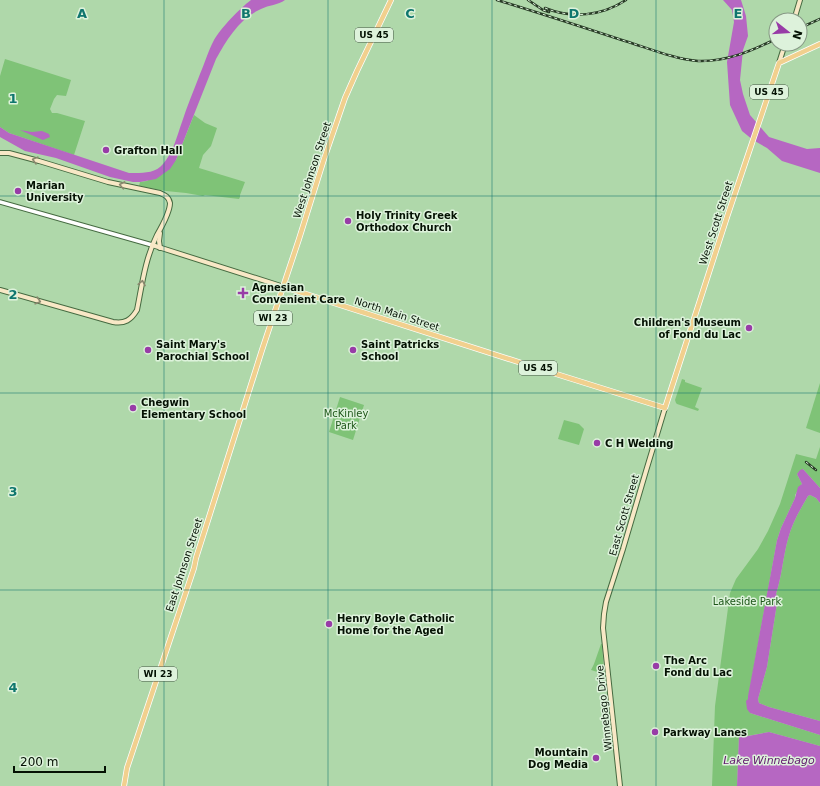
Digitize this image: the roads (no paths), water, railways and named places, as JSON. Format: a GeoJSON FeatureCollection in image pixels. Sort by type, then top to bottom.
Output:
{"type":"FeatureCollection","features":[{"type":"Feature","properties":{"kind":"main road","name":"West Johnson Street"},"geometry":{"type":"LineString","coordinates":[[262,350],[345,98],[391,0]]}},
{"type":"Feature","properties":{"kind":"main road"},"geometry":{"type":"LineString","coordinates":[[796,12],[800,0]]}},
{"type":"Feature","properties":{"kind":"main road"},"geometry":{"type":"LineString","coordinates":[[779,63],[820,44]]}},
{"type":"Feature","properties":{"kind":"main road","name":"West Scott Street"},"geometry":{"type":"LineString","coordinates":[[665,408],[782,52]]}},
{"type":"Feature","properties":{"kind":"main road"},"geometry":{"type":"LineString","coordinates":[[0,153],[39,161],[108,182],[160,193],[167,196],[170,205],[159,238],[159,245],[161,248],[153,251],[148,256]]}},
{"type":"Feature","properties":{"kind":"main road"},"geometry":{"type":"LineString","coordinates":[[0,290],[122,323],[134,315],[137,310],[148,256],[162,227]]}},
{"type":"Feature","properties":{"kind":"main road","name":"North Main Street"},"geometry":{"type":"LineString","coordinates":[[152,245],[665,408]]}},
{"type":"Feature","properties":{"kind":"main road","name":"East Johnson Street"},"geometry":{"type":"LineString","coordinates":[[124,786],[128,768],[194,568],[262,350]]}},
{"type":"Feature","properties":{"kind":"main road","name":"East Scott Street"},"geometry":{"type":"LineString","coordinates":[[603,628],[606,602],[665,408]]}},
{"type":"Feature","properties":{"kind":"main road","name":"Winnebago Drive"},"geometry":{"type":"LineString","coordinates":[[603,628],[620,786]]}},
{"type":"Feature","properties":{"kind":"street","name":"North Main Street"},"geometry":{"type":"LineString","coordinates":[[0,202],[152,245]]}},
{"type":"Feature","properties":{"kind":"water"},"geometry":{"type":"Polygon","coordinates":[[[251,0],[285,0],[253,13],[235,30],[216,59],[176,160],[170,169],[156,179],[133,182],[110,177],[56,158],[25,151],[0,137],[0,127],[9,133],[129,173],[156,170],[163,164],[172,150],[188,104],[214,40],[231,18],[251,0]]]}},
{"type":"Feature","properties":{"kind":"water"},"geometry":{"type":"Polygon","coordinates":[[[723,0],[741,0],[746,16],[748,36],[743,50],[740,80],[750,115],[769,137],[807,149],[820,148],[820,173],[782,161],[767,148],[753,140],[742,131],[730,105],[727,62],[734,22],[732,10],[723,0]]]}},
{"type":"Feature","properties":{"kind":"water"},"geometry":{"type":"Polygon","coordinates":[[[20,130],[32,132],[42,131],[49,134],[50,137],[43,140],[20,130]]]}},
{"type":"Feature","properties":{"kind":"water","name":"Lake Winnebago"},"geometry":{"type":"Polygon","coordinates":[[[803,469],[820,488],[820,503],[816,498],[810,495],[808,496],[796,517],[790,533],[776,594],[778,597],[767,667],[758,699],[759,703],[769,707],[820,721],[820,735],[750,713],[747,709],[746,701],[748,699],[777,540],[795,498],[798,487],[802,484],[797,474],[803,469]]]}},
{"type":"Feature","properties":{"kind":"water","name":"Lake Winnebago"},"geometry":{"type":"Polygon","coordinates":[[[769,732],[820,746],[820,786],[737,786],[739,736],[769,732]]]}},
{"type":"Feature","properties":{"kind":"railway"},"geometry":{"type":"LineString","coordinates":[[497,0],[661,53],[689,60],[708,61],[728,58],[768,43]]}},
{"type":"Feature","properties":{"kind":"railway"},"geometry":{"type":"LineString","coordinates":[[528,0],[543,10],[549,12]]}},
{"type":"Feature","properties":{"kind":"railway"},"geometry":{"type":"LineString","coordinates":[[545,8],[566,14],[587,14],[607,10],[626,0]]}},
{"type":"Feature","properties":{"kind":"railway"},"geometry":{"type":"LineString","coordinates":[[808,24],[820,19]]}},
{"type":"Feature","properties":{"kind":"railway"},"geometry":{"type":"LineString","coordinates":[[806,462],[816,470]]}},
{"type":"Feature","properties":{"kind":"place","name":"Grafton Hall"},"geometry":{"type":"Point","coordinates":[106,150]}},
{"type":"Feature","properties":{"kind":"place","name":"Marian University"},"geometry":{"type":"Point","coordinates":[18,191]}},
{"type":"Feature","properties":{"kind":"place","name":"Holy Trinity Greek Orthodox Church"},"geometry":{"type":"Point","coordinates":[348,221]}},
{"type":"Feature","properties":{"kind":"place","name":"Agnesian Convenient Care"},"geometry":{"type":"Point","coordinates":[243,293]}},
{"type":"Feature","properties":{"kind":"place","name":"Children's Museum of Fond du Lac"},"geometry":{"type":"Point","coordinates":[749,328]}},
{"type":"Feature","properties":{"kind":"place","name":"Saint Mary's Parochial School"},"geometry":{"type":"Point","coordinates":[148,350]}},
{"type":"Feature","properties":{"kind":"place","name":"Saint Patricks School"},"geometry":{"type":"Point","coordinates":[353,350]}},
{"type":"Feature","properties":{"kind":"place","name":"Chegwin Elementary School"},"geometry":{"type":"Point","coordinates":[133,408]}},
{"type":"Feature","properties":{"kind":"place","name":"C H Welding"},"geometry":{"type":"Point","coordinates":[597,443]}},
{"type":"Feature","properties":{"kind":"place","name":"Henry Boyle Catholic Home for the Aged"},"geometry":{"type":"Point","coordinates":[329,624]}},
{"type":"Feature","properties":{"kind":"place","name":"The Arc Fond du Lac"},"geometry":{"type":"Point","coordinates":[656,666]}},
{"type":"Feature","properties":{"kind":"place","name":"Parkway Lanes"},"geometry":{"type":"Point","coordinates":[655,732]}},
{"type":"Feature","properties":{"kind":"place","name":"Mountain Dog Media"},"geometry":{"type":"Point","coordinates":[596,758]}},
{"type":"Feature","properties":{"kind":"park label","name":"McKinley Park"},"geometry":{"type":"Point","coordinates":[346,418]}},
{"type":"Feature","properties":{"kind":"park label","name":"Lakeside Park"},"geometry":{"type":"Point","coordinates":[747,601]}}]}
